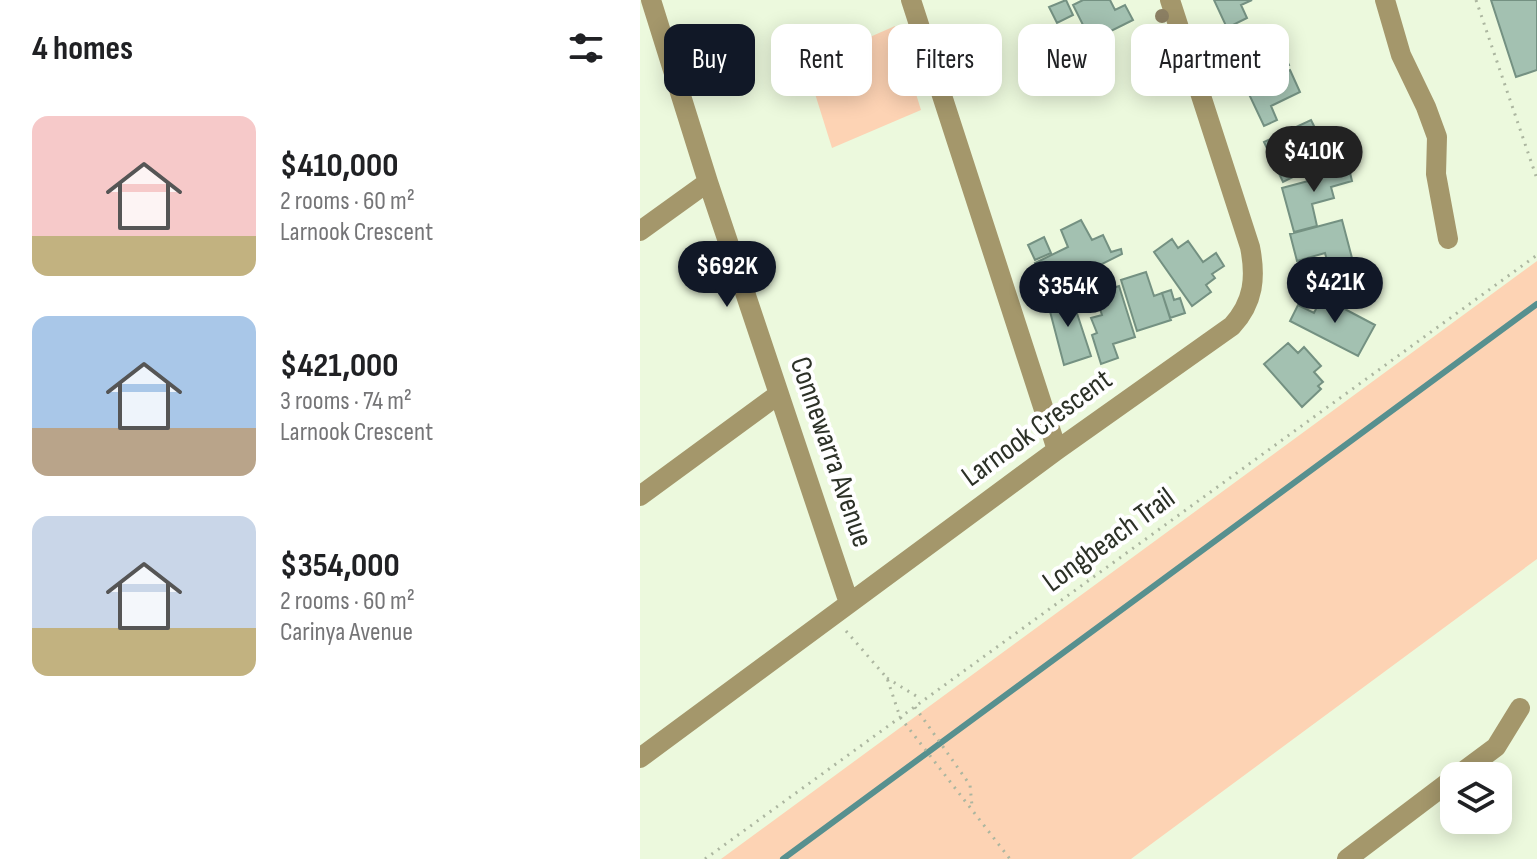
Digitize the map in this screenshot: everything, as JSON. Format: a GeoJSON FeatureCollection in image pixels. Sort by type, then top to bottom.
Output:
{"type":"FeatureCollection","features":[{"type":"Feature","properties":{"kind":"street","name":"Connewarra Avenue"},"geometry":{"type":"LineString","coordinates":[[651,0],[708,182],[849,603]]}},
{"type":"Feature","properties":{"kind":"street"},"geometry":{"type":"LineString","coordinates":[[911,0],[1057,450]]}},
{"type":"Feature","properties":{"kind":"street","name":"Larnook Crescent"},"geometry":{"type":"LineString","coordinates":[[640,758],[1057,450],[1232,326],[1244,313],[1252,292],[1255,270],[1250,247],[1170,0]]}},
{"type":"Feature","properties":{"kind":"street"},"geometry":{"type":"LineString","coordinates":[[1385,0],[1398,46],[1437,137],[1436,178],[1448,239]]}},
{"type":"Feature","properties":{"kind":"street"},"geometry":{"type":"LineString","coordinates":[[640,231],[708,182]]}},
{"type":"Feature","properties":{"kind":"street"},"geometry":{"type":"LineString","coordinates":[[640,496],[779,394]]}},
{"type":"Feature","properties":{"kind":"street"},"geometry":{"type":"LineString","coordinates":[[1476,762],[1496,747],[1520,708]]}},
{"type":"Feature","properties":{"kind":"street"},"geometry":{"type":"LineString","coordinates":[[1347,859],[1440,789]]}},
{"type":"Feature","properties":{"kind":"path"},"geometry":{"type":"LineString","coordinates":[[1476,0],[1537,179]]}},
{"type":"Feature","properties":{"kind":"path","name":"Longbeach Trail"},"geometry":{"type":"LineString","coordinates":[[705,859],[1537,255]]}},
{"type":"Feature","properties":{"kind":"path"},"geometry":{"type":"LineString","coordinates":[[846,631],[887,678],[922,700]]}},
{"type":"Feature","properties":{"kind":"path"},"geometry":{"type":"LineString","coordinates":[[887,678],[900,717],[1010,859]]}},
{"type":"Feature","properties":{"kind":"path"},"geometry":{"type":"LineString","coordinates":[[914,706],[970,785],[970,802],[975,813]]}},
{"type":"Feature","properties":{"kind":"shaded area"},"geometry":{"type":"Polygon","coordinates":[[[888,29],[888,96],[917,96],[921,110],[832,148],[816,96],[872,96],[872,36],[888,29]]]}},
{"type":"Feature","properties":{"kind":"shaded area"},"geometry":{"type":"Polygon","coordinates":[[[1537,261],[1537,559],[1131,859],[721,859],[1537,261]]]}},
{"type":"Feature","properties":{"kind":"building"},"geometry":{"type":"Polygon","coordinates":[[[1066,0],[1073,15],[1057,23],[1049,7],[1066,0]]]}},
{"type":"Feature","properties":{"kind":"building"},"geometry":{"type":"Polygon","coordinates":[[[1083,0],[1110,0],[1115,10],[1125,5],[1133,20],[1115,29],[1115,24],[1082,24],[1073,5],[1083,0]]]}},
{"type":"Feature","properties":{"kind":"building"},"geometry":{"type":"Polygon","coordinates":[[[1214,0],[1252,0],[1241,5],[1247,18],[1235,24],[1225,24],[1214,0]]]}},
{"type":"Feature","properties":{"kind":"building"},"geometry":{"type":"Polygon","coordinates":[[[1491,0],[1537,0],[1537,70],[1516,77],[1491,0]]]}},
{"type":"Feature","properties":{"kind":"building"},"geometry":{"type":"Polygon","coordinates":[[[1289,70],[1300,92],[1271,106],[1277,120],[1264,126],[1250,96],[1289,96],[1289,70]]]}},
{"type":"Feature","properties":{"kind":"building"},"geometry":{"type":"Polygon","coordinates":[[[1311,120],[1320,138],[1293,151],[1303,172],[1283,182],[1264,142],[1311,120]]]}},
{"type":"Feature","properties":{"kind":"building"},"geometry":{"type":"Polygon","coordinates":[[[1347,160],[1352,181],[1331,187],[1334,198],[1312,204],[1317,226],[1294,232],[1282,188],[1312,180],[1310,173],[1347,160]]]}},
{"type":"Feature","properties":{"kind":"building"},"geometry":{"type":"Polygon","coordinates":[[[1081,220],[1092,240],[1103,235],[1111,252],[1121,249],[1122,254],[1062,284],[1057,275],[1044,281],[1035,263],[1068,247],[1061,230],[1081,220]]]}},
{"type":"Feature","properties":{"kind":"building"},"geometry":{"type":"Polygon","coordinates":[[[1342,220],[1352,258],[1328,264],[1325,253],[1297,261],[1290,234],[1342,220]]]}},
{"type":"Feature","properties":{"kind":"building"},"geometry":{"type":"Polygon","coordinates":[[[1044,237],[1051,253],[1035,260],[1028,245],[1044,237]]]}},
{"type":"Feature","properties":{"kind":"building"},"geometry":{"type":"Polygon","coordinates":[[[1172,239],[1178,248],[1188,241],[1203,262],[1216,253],[1224,266],[1212,274],[1215,278],[1206,285],[1211,292],[1192,306],[1154,252],[1172,239]]]}},
{"type":"Feature","properties":{"kind":"building"},"geometry":{"type":"Polygon","coordinates":[[[1146,272],[1154,296],[1162,293],[1171,320],[1137,331],[1121,280],[1146,272]]]}},
{"type":"Feature","properties":{"kind":"building"},"geometry":{"type":"Polygon","coordinates":[[[1119,286],[1135,337],[1113,344],[1118,358],[1101,364],[1092,335],[1097,333],[1091,318],[1102,315],[1095,294],[1119,286]]]}},
{"type":"Feature","properties":{"kind":"building"},"geometry":{"type":"Polygon","coordinates":[[[1171,290],[1174,300],[1180,298],[1185,313],[1170,318],[1162,293],[1171,290]]]}},
{"type":"Feature","properties":{"kind":"building"},"geometry":{"type":"Polygon","coordinates":[[[1070,292],[1091,356],[1064,365],[1047,300],[1070,292]]]}},
{"type":"Feature","properties":{"kind":"building"},"geometry":{"type":"Polygon","coordinates":[[[1322,297],[1375,325],[1358,356],[1290,321],[1298,305],[1314,313],[1322,297]]]}},
{"type":"Feature","properties":{"kind":"building"},"geometry":{"type":"Polygon","coordinates":[[[1288,343],[1298,353],[1304,347],[1321,366],[1314,372],[1323,382],[1318,386],[1321,389],[1302,407],[1264,364],[1288,343]]]}},
{"type":"Feature","properties":{"kind":"waterway"},"geometry":{"type":"LineString","coordinates":[[783,859],[1537,304]]}}]}
